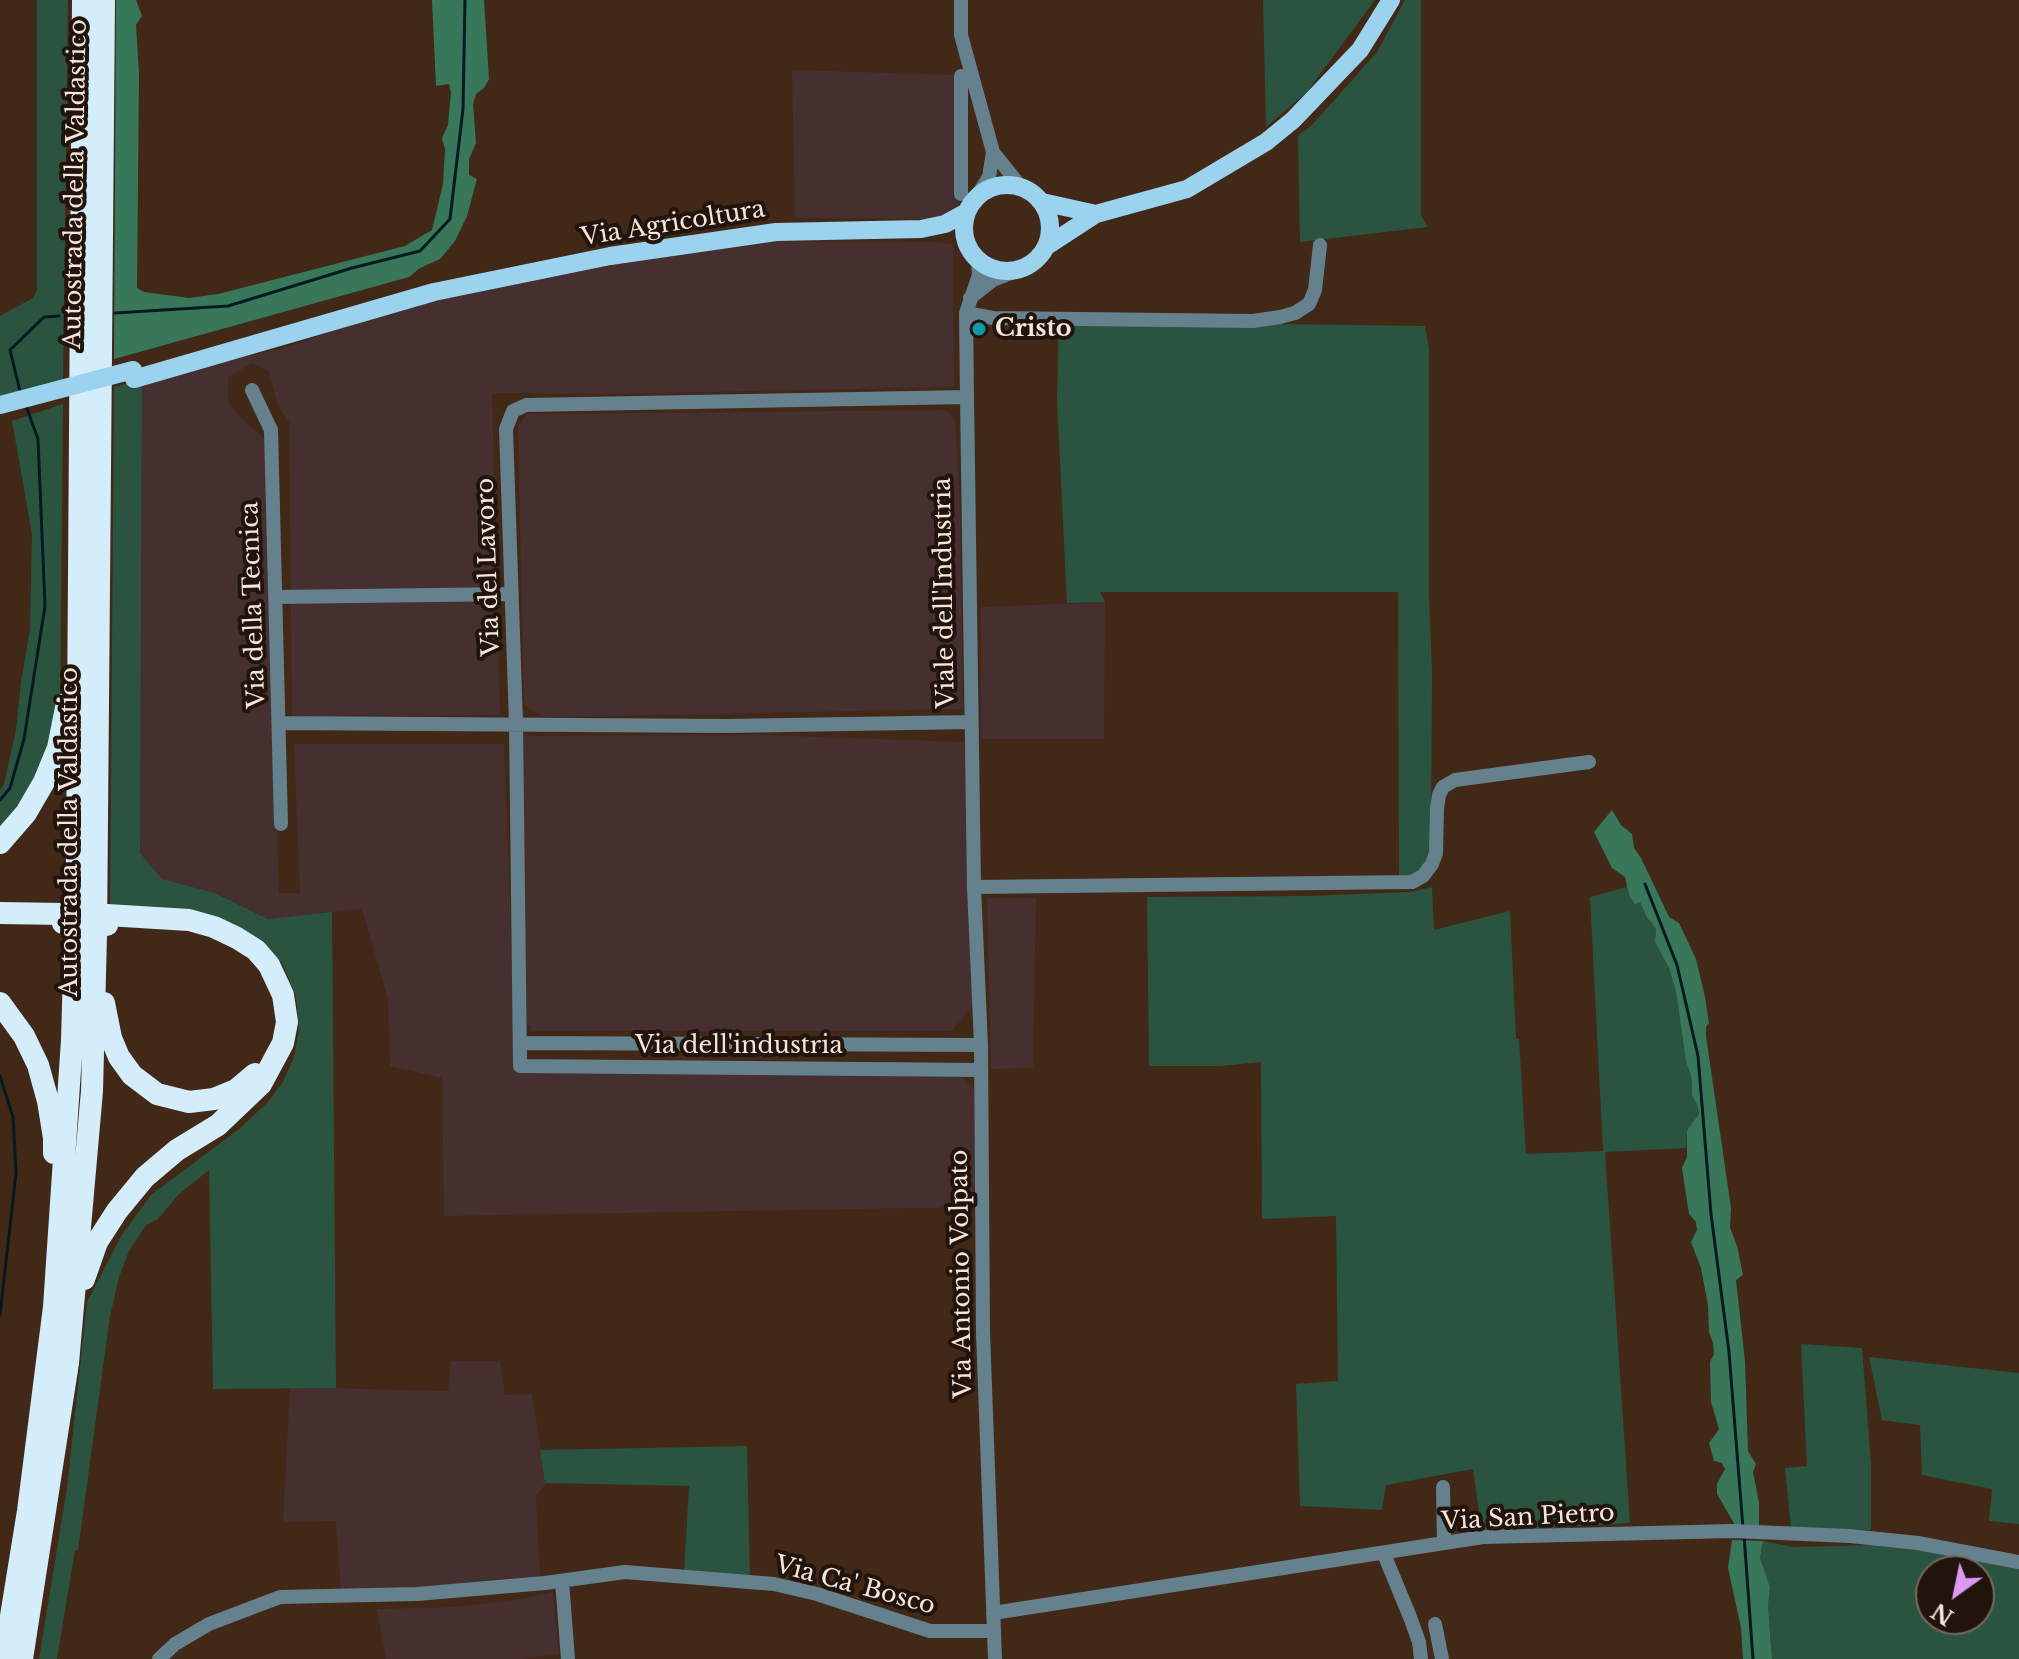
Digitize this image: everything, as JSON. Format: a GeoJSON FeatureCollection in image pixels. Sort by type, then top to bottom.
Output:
{"type":"FeatureCollection","features":[{"type":"Feature","properties":{"kind":"highway","name":"Autostrada della Valdastico"},"geometry":{"type":"LineString","coordinates":[[4,1659],[28,1511],[58,1366],[74,976],[83,0]]}},
{"type":"Feature","properties":{"kind":"highway","name":"Autostrada della Valdastico"},"geometry":{"type":"LineString","coordinates":[[22,1659],[92,1091],[103,925],[104,0]]}},
{"type":"Feature","properties":{"kind":"highway"},"geometry":{"type":"LineString","coordinates":[[0,843],[26,813],[40,789],[63,730],[69,672],[72,421],[81,334]]}},
{"type":"Feature","properties":{"kind":"highway"},"geometry":{"type":"LineString","coordinates":[[0,913],[103,925],[167,926],[204,932],[228,942],[258,965],[271,988],[277,1012],[271,1050],[246,1083],[214,1099],[189,1102],[157,1094],[132,1075],[119,1057],[111,1038],[104,1004],[103,925]]}},
{"type":"Feature","properties":{"kind":"highway"},"geometry":{"type":"LineString","coordinates":[[0,923],[63,919]]}},
{"type":"Feature","properties":{"kind":"highway"},"geometry":{"type":"LineString","coordinates":[[58,1366],[86,1271],[104,1231],[145,1177],[177,1150],[218,1125],[255,1090],[274,1063],[283,1043],[287,1022],[283,995],[269,965],[256,950],[237,938],[189,920],[103,925]]}},
{"type":"Feature","properties":{"kind":"highway"},"geometry":{"type":"LineString","coordinates":[[0,1003],[24,1036],[38,1065],[54,1138],[58,1366]]}},
{"type":"Feature","properties":{"kind":"main road"},"geometry":{"type":"LineString","coordinates":[[973,254],[1000,271],[1024,268],[1034,263],[1047,246],[1096,214],[1187,189],[1266,142],[1302,111],[1360,50],[1391,0]]}},
{"type":"Feature","properties":{"kind":"main road"},"geometry":{"type":"LineString","coordinates":[[968,202],[996,186],[1021,187],[1042,202],[1066,210],[1096,214]]}},
{"type":"Feature","properties":{"kind":"main road","name":"Via Agricoltura"},"geometry":{"type":"LineString","coordinates":[[134,375],[434,292],[610,256],[776,232],[921,229],[945,224],[968,202]]}},
{"type":"Feature","properties":{"kind":"main road","name":"Viale dell'Industria"},"geometry":{"type":"LineString","coordinates":[[968,202],[964,236],[973,254]]}},
{"type":"Feature","properties":{"kind":"main road"},"geometry":{"type":"LineString","coordinates":[[1042,202],[1050,223],[1047,246]]}},
{"type":"Feature","properties":{"kind":"main road","name":"Via Agricoltura"},"geometry":{"type":"LineString","coordinates":[[921,229],[948,236],[973,254]]}},
{"type":"Feature","properties":{"kind":"main road"},"geometry":{"type":"LineString","coordinates":[[0,405],[134,375]]}},
{"type":"Feature","properties":{"kind":"main road"},"geometry":{"type":"LineString","coordinates":[[0,413],[134,375]]}},
{"type":"Feature","properties":{"kind":"street"},"geometry":{"type":"LineString","coordinates":[[961,0],[961,35],[993,152],[1021,187]]}},
{"type":"Feature","properties":{"kind":"street"},"geometry":{"type":"LineString","coordinates":[[961,76],[961,130],[968,202]]}},
{"type":"Feature","properties":{"kind":"street"},"geometry":{"type":"LineString","coordinates":[[961,130],[986,127]]}},
{"type":"Feature","properties":{"kind":"street","name":"Viale dell'Industria"},"geometry":{"type":"LineString","coordinates":[[968,202],[989,177],[993,152]]}},
{"type":"Feature","properties":{"kind":"street"},"geometry":{"type":"LineString","coordinates":[[1024,268],[993,280],[968,306],[993,318],[1253,321],[1295,313],[1309,304],[1315,290],[1320,245]]}},
{"type":"Feature","properties":{"kind":"street","name":"Viale dell'Industria"},"geometry":{"type":"LineString","coordinates":[[973,254],[979,275],[968,306],[967,397],[974,887]]}},
{"type":"Feature","properties":{"kind":"street","name":"Via della Tecnica"},"geometry":{"type":"LineString","coordinates":[[252,390],[271,430],[281,824]]}},
{"type":"Feature","properties":{"kind":"street","name":"Via del Lavoro"},"geometry":{"type":"LineString","coordinates":[[516,723],[506,429],[513,411],[526,405],[967,397]]}},
{"type":"Feature","properties":{"kind":"street"},"geometry":{"type":"LineString","coordinates":[[277,597],[512,594]]}},
{"type":"Feature","properties":{"kind":"street"},"geometry":{"type":"LineString","coordinates":[[279,723],[726,726],[971,722]]}},
{"type":"Feature","properties":{"kind":"street"},"geometry":{"type":"LineString","coordinates":[[516,723],[520,1043]]}},
{"type":"Feature","properties":{"kind":"street"},"geometry":{"type":"LineString","coordinates":[[974,887],[1412,882],[1423,876],[1436,853],[1439,795],[1443,787],[1455,780],[1589,762]]}},
{"type":"Feature","properties":{"kind":"street","name":"Via Antonio Volpato"},"geometry":{"type":"LineString","coordinates":[[974,887],[981,1045],[983,1316],[995,1659]]}},
{"type":"Feature","properties":{"kind":"street","name":"Via dell'industria"},"geometry":{"type":"LineString","coordinates":[[981,1045],[520,1043],[520,1066],[981,1070]]}},
{"type":"Feature","properties":{"kind":"street"},"geometry":{"type":"LineString","coordinates":[[546,1043],[547,1067]]}},
{"type":"Feature","properties":{"kind":"street"},"geometry":{"type":"LineString","coordinates":[[1443,1490],[1444,1543]]}},
{"type":"Feature","properties":{"kind":"street","name":"Via San Pietro"},"geometry":{"type":"LineString","coordinates":[[993,1613],[1483,1537],[1758,1532],[1882,1538],[2019,1562]]}},
{"type":"Feature","properties":{"kind":"street"},"geometry":{"type":"LineString","coordinates":[[1384,1554],[1419,1642],[1421,1659]]}},
{"type":"Feature","properties":{"kind":"street","name":"Via Ca' Bosco"},"geometry":{"type":"LineString","coordinates":[[159,1659],[175,1644],[209,1624],[280,1597],[417,1594],[625,1572],[774,1584],[817,1594],[930,1631],[994,1631]]}},
{"type":"Feature","properties":{"kind":"street"},"geometry":{"type":"LineString","coordinates":[[562,1581],[568,1659]]}},
{"type":"Feature","properties":{"kind":"street"},"geometry":{"type":"LineString","coordinates":[[1435,1624],[1442,1659]]}},
{"type":"Feature","properties":{"kind":"shaded area"},"geometry":{"type":"Polygon","coordinates":[[[792,70],[955,75],[959,208],[946,219],[795,218],[792,70]]]}},
{"type":"Feature","properties":{"kind":"shaded area"},"geometry":{"type":"Polygon","coordinates":[[[711,241],[953,244],[954,387],[603,394],[492,393],[500,715],[292,716],[289,421],[278,406],[269,371],[251,363],[228,378],[228,402],[266,440],[279,893],[300,893],[294,744],[504,744],[516,1067],[963,1077],[974,1090],[976,1207],[444,1216],[442,1078],[390,1066],[388,999],[362,909],[269,919],[215,893],[162,879],[140,853],[142,380],[295,345],[412,300],[711,241]]]}},
{"type":"Feature","properties":{"kind":"shaded area"},"geometry":{"type":"Polygon","coordinates":[[[946,410],[955,419],[960,506],[963,709],[544,717],[524,705],[518,426],[527,414],[946,410]]]}},
{"type":"Feature","properties":{"kind":"shaded area"},"geometry":{"type":"Polygon","coordinates":[[[1105,602],[1104,739],[981,739],[981,607],[1105,602]]]}},
{"type":"Feature","properties":{"kind":"shaded area"},"geometry":{"type":"Polygon","coordinates":[[[764,735],[964,742],[969,828],[972,1007],[952,1031],[532,1031],[526,1020],[517,736],[764,735]]]}},
{"type":"Feature","properties":{"kind":"shaded area"},"geometry":{"type":"Polygon","coordinates":[[[987,898],[1036,898],[1033,1068],[991,1069],[987,898]]]}},
{"type":"Feature","properties":{"kind":"shaded area"},"geometry":{"type":"Polygon","coordinates":[[[451,1361],[500,1361],[505,1395],[532,1394],[546,1483],[536,1496],[540,1576],[519,1581],[341,1592],[336,1521],[283,1522],[290,1387],[448,1391],[451,1361]]]}},
{"type":"Feature","properties":{"kind":"shaded area"},"geometry":{"type":"Polygon","coordinates":[[[553,1592],[559,1654],[522,1659],[386,1659],[377,1609],[456,1607],[553,1592]]]}},
{"type":"Feature","properties":{"kind":"green space"},"geometry":{"type":"Polygon","coordinates":[[[37,0],[68,0],[63,382],[0,403],[0,316],[33,298],[37,290],[37,0]]]}},
{"type":"Feature","properties":{"kind":"green space"},"geometry":{"type":"Polygon","coordinates":[[[116,0],[136,0],[142,16],[136,25],[139,74],[137,288],[144,292],[189,298],[218,294],[405,246],[432,230],[443,184],[445,149],[442,138],[448,125],[451,92],[449,84],[436,86],[432,0],[484,0],[489,79],[476,94],[473,104],[476,143],[469,159],[469,175],[477,179],[467,216],[455,241],[440,259],[409,277],[114,359],[116,0]]]}},
{"type":"Feature","properties":{"kind":"green space"},"geometry":{"type":"Polygon","coordinates":[[[1263,0],[1375,0],[1307,92],[1266,127],[1263,0]]]}},
{"type":"Feature","properties":{"kind":"green space"},"geometry":{"type":"Polygon","coordinates":[[[1405,0],[1421,0],[1421,215],[1428,227],[1300,242],[1298,136],[1313,124],[1377,52],[1405,0]]]}},
{"type":"Feature","properties":{"kind":"green space"},"geometry":{"type":"Polygon","coordinates":[[[1059,321],[1425,326],[1429,349],[1432,672],[1431,862],[1424,875],[1399,878],[1398,592],[1100,592],[1105,602],[1067,603],[1057,400],[1059,321]]]}},
{"type":"Feature","properties":{"kind":"green space"},"geometry":{"type":"Polygon","coordinates":[[[142,380],[140,853],[162,879],[215,893],[268,919],[332,912],[336,1388],[213,1389],[209,1170],[178,1195],[158,1219],[146,1225],[129,1251],[119,1277],[110,1316],[78,1550],[75,1550],[57,1659],[39,1659],[67,1488],[87,1302],[121,1236],[151,1195],[239,1129],[267,1103],[283,1082],[294,1057],[299,1029],[296,996],[283,965],[272,951],[242,930],[110,908],[114,387],[142,380]]]}},
{"type":"Feature","properties":{"kind":"green space"},"geometry":{"type":"Polygon","coordinates":[[[63,404],[60,715],[37,773],[0,828],[0,790],[16,730],[30,630],[32,534],[12,421],[63,404]]]}},
{"type":"Feature","properties":{"kind":"green space"},"geometry":{"type":"Polygon","coordinates":[[[1612,810],[1621,825],[1632,834],[1634,848],[1669,917],[1679,923],[1696,959],[1705,997],[1709,1023],[1706,1036],[1731,1208],[1730,1227],[1743,1275],[1736,1280],[1745,1361],[1748,1451],[1756,1464],[1753,1472],[1759,1503],[1759,1526],[1735,1525],[1717,1494],[1717,1484],[1725,1469],[1722,1463],[1714,1461],[1709,1443],[1719,1429],[1711,1402],[1713,1343],[1701,1268],[1691,1242],[1697,1230],[1696,1222],[1689,1214],[1682,1168],[1687,1157],[1687,1130],[1699,1114],[1692,1096],[1692,1080],[1686,1061],[1676,992],[1669,968],[1655,942],[1656,929],[1640,902],[1635,904],[1629,895],[1625,877],[1612,868],[1594,832],[1612,810]]]}},
{"type":"Feature","properties":{"kind":"green space"},"geometry":{"type":"Polygon","coordinates":[[[1432,887],[1434,930],[1510,911],[1516,1039],[1519,1039],[1526,1154],[1603,1151],[1590,897],[1627,887],[1629,895],[1640,902],[1656,929],[1655,942],[1669,968],[1692,1080],[1692,1096],[1699,1114],[1687,1130],[1686,1148],[1605,1152],[1630,1523],[1482,1532],[1473,1469],[1386,1485],[1382,1510],[1300,1506],[1296,1384],[1338,1381],[1336,1216],[1262,1219],[1261,1062],[1221,1066],[1149,1066],[1147,897],[1306,896],[1410,892],[1432,887]]]}},
{"type":"Feature","properties":{"kind":"green space"},"geometry":{"type":"Polygon","coordinates":[[[1801,1344],[1862,1348],[1871,1463],[1871,1530],[1791,1527],[1785,1468],[1807,1466],[1801,1344]]]}},
{"type":"Feature","properties":{"kind":"green space"},"geometry":{"type":"Polygon","coordinates":[[[1869,1357],[2019,1373],[2019,1524],[1989,1521],[1992,1489],[1922,1475],[1920,1425],[1882,1420],[1869,1357]]]}},
{"type":"Feature","properties":{"kind":"green space"},"geometry":{"type":"Polygon","coordinates":[[[747,1446],[750,1579],[684,1574],[689,1486],[545,1483],[540,1450],[747,1446]]]}},
{"type":"Feature","properties":{"kind":"green space"},"geometry":{"type":"Polygon","coordinates":[[[1732,1540],[1763,1541],[1760,1558],[1770,1587],[1768,1606],[1772,1659],[1743,1659],[1741,1628],[1728,1568],[1732,1540]]]}},
{"type":"Feature","properties":{"kind":"green space"},"geometry":{"type":"Polygon","coordinates":[[[1763,1541],[1794,1547],[1878,1545],[1952,1555],[1915,1555],[1915,1635],[1995,1635],[1995,1564],[2019,1569],[2019,1659],[1772,1659],[1768,1606],[1770,1587],[1760,1558],[1763,1541]]]}},
{"type":"Feature","properties":{"kind":"waterway"},"geometry":{"type":"LineString","coordinates":[[115,313],[228,306],[420,251],[450,219],[463,109],[465,0]]}},
{"type":"Feature","properties":{"kind":"waterway"},"geometry":{"type":"LineString","coordinates":[[20,391],[10,350],[44,317],[59,316]]}},
{"type":"Feature","properties":{"kind":"waterway"},"geometry":{"type":"LineString","coordinates":[[0,800],[10,788],[24,739],[45,606],[38,439],[26,406]]}},
{"type":"Feature","properties":{"kind":"waterway"},"geometry":{"type":"LineString","coordinates":[[1645,884],[1677,965],[1698,1056],[1711,1214],[1729,1352],[1743,1528]]}},
{"type":"Feature","properties":{"kind":"waterway"},"geometry":{"type":"LineString","coordinates":[[0,1076],[13,1117],[16,1173],[0,1315]]}},
{"type":"Feature","properties":{"kind":"waterway"},"geometry":{"type":"LineString","coordinates":[[1744,1535],[1753,1659]]}},
{"type":"Feature","properties":{"kind":"place","name":"Cristo"},"geometry":{"type":"Point","coordinates":[979,329]}}]}
